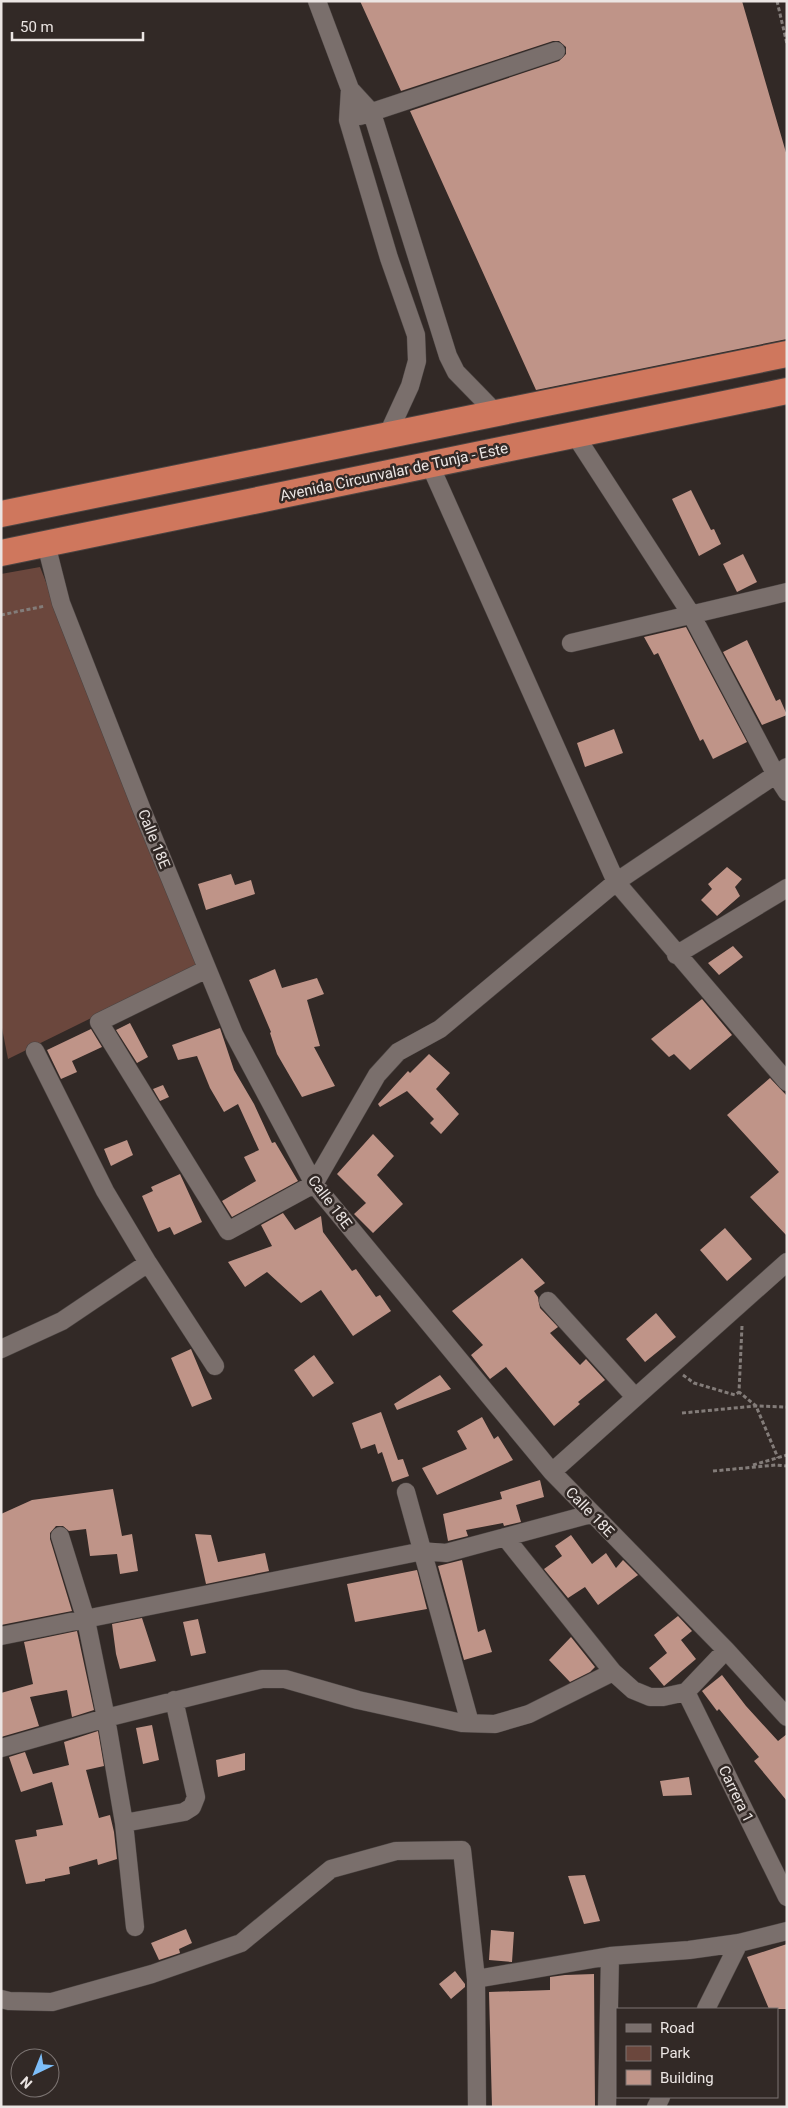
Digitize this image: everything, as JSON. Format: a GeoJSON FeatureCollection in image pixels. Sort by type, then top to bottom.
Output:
{"type":"FeatureCollection","features":[{"type":"Feature","properties":{"kind":"highway"},"geometry":{"type":"LineString","coordinates":[[1,514],[787,354]]}},
{"type":"Feature","properties":{"kind":"highway","name":"Avenida Circunvalar de Tunja - Este"},"geometry":{"type":"LineString","coordinates":[[1,553],[787,391]]}},
{"type":"Feature","properties":{"kind":"street"},"geometry":{"type":"LineString","coordinates":[[317,1],[350,88],[372,113],[448,356],[456,372],[496,413]]}},
{"type":"Feature","properties":{"kind":"street"},"geometry":{"type":"LineString","coordinates":[[348,120],[556,51]]}},
{"type":"Feature","properties":{"kind":"street"},"geometry":{"type":"LineString","coordinates":[[350,88],[348,120],[416,335],[418,361],[410,386],[387,436]]}},
{"type":"Feature","properties":{"kind":"street"},"geometry":{"type":"LineString","coordinates":[[377,215],[403,208]]}},
{"type":"Feature","properties":{"kind":"street"},"geometry":{"type":"LineString","coordinates":[[575,435],[691,614],[781,771],[787,792]]}},
{"type":"Feature","properties":{"kind":"street"},"geometry":{"type":"LineString","coordinates":[[430,465],[616,882],[676,955],[787,1082]]}},
{"type":"Feature","properties":{"kind":"street","name":"Calle 18E"},"geometry":{"type":"LineString","coordinates":[[46,544],[61,603],[142,810],[234,1034],[314,1184],[552,1472],[726,1650],[787,1718]]}},
{"type":"Feature","properties":{"kind":"street"},"geometry":{"type":"LineString","coordinates":[[571,643],[787,592]]}},
{"type":"Feature","properties":{"kind":"street"},"geometry":{"type":"LineString","coordinates":[[208,970],[99,1022],[228,1231],[314,1184],[377,1075],[398,1052],[440,1029],[616,882],[781,771]]}},
{"type":"Feature","properties":{"kind":"street"},"geometry":{"type":"LineString","coordinates":[[676,955],[787,888]]}},
{"type":"Feature","properties":{"kind":"street"},"geometry":{"type":"LineString","coordinates":[[35,1051],[105,1191],[148,1263],[215,1366]]}},
{"type":"Feature","properties":{"kind":"street"},"geometry":{"type":"LineString","coordinates":[[552,1472],[787,1262]]}},
{"type":"Feature","properties":{"kind":"street"},"geometry":{"type":"LineString","coordinates":[[1,1348],[62,1321],[148,1263]]}},
{"type":"Feature","properties":{"kind":"street"},"geometry":{"type":"LineString","coordinates":[[548,1301],[635,1398]]}},
{"type":"Feature","properties":{"kind":"street"},"geometry":{"type":"LineString","coordinates":[[406,1492],[470,1723]]}},
{"type":"Feature","properties":{"kind":"street"},"geometry":{"type":"LineString","coordinates":[[1,1636],[423,1551],[446,1553],[591,1514]]}},
{"type":"Feature","properties":{"kind":"street"},"geometry":{"type":"LineString","coordinates":[[60,1536],[86,1620],[106,1718],[124,1823],[135,1927]]}},
{"type":"Feature","properties":{"kind":"street"},"geometry":{"type":"LineString","coordinates":[[505,1537],[612,1672],[633,1690],[650,1697],[663,1697],[686,1692],[726,1650]]}},
{"type":"Feature","properties":{"kind":"street"},"geometry":{"type":"LineString","coordinates":[[1,1748],[174,1700],[262,1679],[285,1679],[358,1700],[470,1723],[495,1724],[528,1714],[612,1672]]}},
{"type":"Feature","properties":{"kind":"street","name":"Carrera 1"},"geometry":{"type":"LineString","coordinates":[[686,1692],[787,1897]]}},
{"type":"Feature","properties":{"kind":"street"},"geometry":{"type":"LineString","coordinates":[[124,1823],[184,1812],[192,1807],[196,1797],[174,1700]]}},
{"type":"Feature","properties":{"kind":"street"},"geometry":{"type":"LineString","coordinates":[[1,1999],[9,2001],[52,2002],[152,1974],[241,1943],[331,1869],[396,1851],[462,1850],[476,1979],[477,2107]]}},
{"type":"Feature","properties":{"kind":"street"},"geometry":{"type":"LineString","coordinates":[[476,1979],[610,1956],[689,1950],[739,1943],[787,1931]]}},
{"type":"Feature","properties":{"kind":"street"},"geometry":{"type":"LineString","coordinates":[[706,2008],[739,1943]]}},
{"type":"Feature","properties":{"kind":"street"},"geometry":{"type":"LineString","coordinates":[[607,2107],[610,1956]]}},
{"type":"Feature","properties":{"kind":"path"},"geometry":{"type":"LineString","coordinates":[[777,1],[787,44]]}},
{"type":"Feature","properties":{"kind":"path"},"geometry":{"type":"LineString","coordinates":[[1,615],[61,603]]}},
{"type":"Feature","properties":{"kind":"path"},"geometry":{"type":"LineString","coordinates":[[738,1306],[742,1324],[739,1392]]}},
{"type":"Feature","properties":{"kind":"path"},"geometry":{"type":"LineString","coordinates":[[671,1365],[694,1383],[735,1395],[739,1392]]}},
{"type":"Feature","properties":{"kind":"path"},"geometry":{"type":"LineString","coordinates":[[739,1392],[756,1406],[778,1458]]}},
{"type":"Feature","properties":{"kind":"path"},"geometry":{"type":"LineString","coordinates":[[682,1413],[756,1406],[787,1407]]}},
{"type":"Feature","properties":{"kind":"path"},"geometry":{"type":"LineString","coordinates":[[745,1468],[787,1455]]}},
{"type":"Feature","properties":{"kind":"path"},"geometry":{"type":"LineString","coordinates":[[713,1472],[776,1465],[787,1466]]}},
{"type":"Feature","properties":{"kind":"green space"},"geometry":{"type":"Polygon","coordinates":[[[40,567],[199,965],[8,1059],[1,1023],[1,574],[40,567]]]}},
{"type":"Feature","properties":{"kind":"building"},"geometry":{"type":"Polygon","coordinates":[[[360,1],[742,1],[787,156],[787,339],[536,390],[410,111],[559,61],[566,54],[566,47],[559,41],[553,41],[401,91],[360,1]]]}},
{"type":"Feature","properties":{"kind":"building"},"geometry":{"type":"Polygon","coordinates":[[[691,490],[711,530],[714,529],[721,544],[699,556],[672,499],[691,490]]]}},
{"type":"Feature","properties":{"kind":"building"},"geometry":{"type":"Polygon","coordinates":[[[743,554],[757,582],[737,592],[723,564],[743,554]]]}},
{"type":"Feature","properties":{"kind":"building"},"geometry":{"type":"Polygon","coordinates":[[[686,627],[747,742],[713,759],[703,739],[700,741],[658,653],[654,655],[644,637],[686,627]]]}},
{"type":"Feature","properties":{"kind":"building"},"geometry":{"type":"Polygon","coordinates":[[[747,640],[776,701],[780,699],[787,715],[762,725],[723,652],[747,640]]]}},
{"type":"Feature","properties":{"kind":"building"},"geometry":{"type":"Polygon","coordinates":[[[614,729],[623,753],[585,767],[577,743],[614,729]]]}},
{"type":"Feature","properties":{"kind":"building"},"geometry":{"type":"Polygon","coordinates":[[[727,867],[742,879],[735,887],[740,896],[717,916],[701,900],[712,889],[708,884],[727,867]]]}},
{"type":"Feature","properties":{"kind":"building"},"geometry":{"type":"Polygon","coordinates":[[[231,874],[235,885],[251,880],[255,894],[206,910],[198,884],[231,874]]]}},
{"type":"Feature","properties":{"kind":"building"},"geometry":{"type":"Polygon","coordinates":[[[733,946],[743,957],[719,975],[708,963],[733,946]]]}},
{"type":"Feature","properties":{"kind":"building"},"geometry":{"type":"Polygon","coordinates":[[[275,969],[282,988],[317,978],[324,994],[307,1000],[320,1046],[314,1047],[335,1086],[302,1097],[277,1054],[271,1032],[249,980],[275,969]]]}},
{"type":"Feature","properties":{"kind":"building"},"geometry":{"type":"Polygon","coordinates":[[[702,999],[732,1035],[690,1070],[674,1054],[669,1057],[651,1039],[702,999]]]}},
{"type":"Feature","properties":{"kind":"building"},"geometry":{"type":"Polygon","coordinates":[[[130,1023],[148,1057],[137,1063],[116,1030],[130,1023]]]}},
{"type":"Feature","properties":{"kind":"building"},"geometry":{"type":"Polygon","coordinates":[[[220,1028],[234,1070],[254,1104],[272,1143],[275,1142],[298,1181],[232,1217],[222,1201],[256,1181],[244,1157],[259,1150],[238,1104],[224,1112],[210,1088],[197,1056],[178,1060],[172,1045],[220,1028]]]}},
{"type":"Feature","properties":{"kind":"building"},"geometry":{"type":"Polygon","coordinates":[[[91,1029],[102,1047],[72,1061],[77,1072],[61,1079],[47,1050],[91,1029]]]}},
{"type":"Feature","properties":{"kind":"building"},"geometry":{"type":"Polygon","coordinates":[[[429,1054],[450,1073],[436,1089],[459,1114],[441,1134],[430,1123],[434,1119],[407,1091],[380,1107],[378,1104],[408,1071],[410,1073],[429,1054]]]}},
{"type":"Feature","properties":{"kind":"building"},"geometry":{"type":"Polygon","coordinates":[[[770,1078],[787,1096],[787,1236],[750,1197],[779,1172],[727,1115],[770,1078]]]}},
{"type":"Feature","properties":{"kind":"building"},"geometry":{"type":"Polygon","coordinates":[[[163,1085],[169,1097],[160,1101],[153,1089],[163,1085]]]}},
{"type":"Feature","properties":{"kind":"building"},"geometry":{"type":"Polygon","coordinates":[[[373,1134],[394,1156],[377,1175],[403,1204],[373,1233],[354,1214],[366,1203],[337,1174],[373,1134]]]}},
{"type":"Feature","properties":{"kind":"building"},"geometry":{"type":"Polygon","coordinates":[[[127,1140],[133,1155],[111,1166],[104,1149],[127,1140]]]}},
{"type":"Feature","properties":{"kind":"building"},"geometry":{"type":"Polygon","coordinates":[[[180,1174],[202,1222],[174,1235],[170,1227],[158,1232],[142,1196],[153,1191],[151,1187],[180,1174]]]}},
{"type":"Feature","properties":{"kind":"building"},"geometry":{"type":"Polygon","coordinates":[[[283,1213],[295,1230],[321,1216],[323,1232],[352,1271],[356,1269],[376,1297],[380,1295],[391,1311],[353,1336],[321,1290],[301,1303],[267,1272],[245,1287],[228,1262],[272,1246],[261,1225],[283,1213]]]}},
{"type":"Feature","properties":{"kind":"building"},"geometry":{"type":"Polygon","coordinates":[[[725,1228],[752,1259],[727,1281],[700,1250],[725,1228]]]}},
{"type":"Feature","properties":{"kind":"building"},"geometry":{"type":"Polygon","coordinates":[[[522,1258],[545,1283],[534,1291],[538,1297],[540,1308],[558,1327],[550,1333],[580,1365],[586,1359],[605,1380],[578,1402],[580,1404],[554,1426],[506,1367],[490,1379],[471,1355],[483,1345],[452,1311],[522,1258]]]}},
{"type":"Feature","properties":{"kind":"building"},"geometry":{"type":"Polygon","coordinates":[[[656,1313],[676,1337],[645,1362],[626,1339],[656,1313]]]}},
{"type":"Feature","properties":{"kind":"building"},"geometry":{"type":"Polygon","coordinates":[[[191,1349],[212,1399],[192,1407],[171,1358],[191,1349]]]}},
{"type":"Feature","properties":{"kind":"building"},"geometry":{"type":"Polygon","coordinates":[[[314,1355],[334,1383],[313,1397],[294,1370],[314,1355]]]}},
{"type":"Feature","properties":{"kind":"building"},"geometry":{"type":"Polygon","coordinates":[[[440,1375],[451,1389],[397,1410],[394,1404],[440,1375]]]}},
{"type":"Feature","properties":{"kind":"building"},"geometry":{"type":"Polygon","coordinates":[[[381,1412],[398,1460],[403,1459],[409,1476],[392,1482],[382,1452],[378,1454],[375,1444],[361,1449],[352,1423],[381,1412]]]}},
{"type":"Feature","properties":{"kind":"building"},"geometry":{"type":"Polygon","coordinates":[[[482,1417],[494,1439],[498,1436],[513,1460],[437,1495],[422,1468],[467,1449],[457,1431],[482,1417]]]}},
{"type":"Feature","properties":{"kind":"building"},"geometry":{"type":"Polygon","coordinates":[[[540,1480],[544,1497],[516,1505],[521,1522],[504,1526],[503,1523],[466,1530],[468,1536],[448,1541],[443,1514],[502,1499],[500,1492],[540,1480]]]}},
{"type":"Feature","properties":{"kind":"building"},"geometry":{"type":"Polygon","coordinates":[[[113,1489],[122,1536],[132,1534],[138,1571],[120,1574],[117,1554],[90,1556],[86,1529],[69,1531],[63,1526],[56,1526],[50,1533],[50,1539],[72,1611],[1,1625],[1,1514],[32,1500],[113,1489]]]}},
{"type":"Feature","properties":{"kind":"building"},"geometry":{"type":"Polygon","coordinates":[[[195,1534],[211,1535],[218,1562],[265,1553],[269,1571],[206,1584],[195,1534]]]}},
{"type":"Feature","properties":{"kind":"building"},"geometry":{"type":"Polygon","coordinates":[[[571,1535],[592,1564],[606,1553],[616,1568],[623,1560],[638,1575],[598,1605],[585,1587],[568,1598],[544,1569],[562,1556],[555,1546],[571,1535]]]}},
{"type":"Feature","properties":{"kind":"building"},"geometry":{"type":"Polygon","coordinates":[[[462,1560],[478,1632],[485,1629],[492,1652],[464,1660],[438,1566],[462,1560]]]}},
{"type":"Feature","properties":{"kind":"building"},"geometry":{"type":"Polygon","coordinates":[[[417,1570],[427,1609],[355,1622],[347,1584],[417,1570]]]}},
{"type":"Feature","properties":{"kind":"building"},"geometry":{"type":"Polygon","coordinates":[[[678,1616],[692,1631],[681,1640],[696,1659],[664,1686],[649,1668],[667,1653],[654,1635],[678,1616]]]}},
{"type":"Feature","properties":{"kind":"building"},"geometry":{"type":"Polygon","coordinates":[[[142,1618],[156,1661],[120,1669],[112,1624],[142,1618]]]}},
{"type":"Feature","properties":{"kind":"building"},"geometry":{"type":"Polygon","coordinates":[[[198,1619],[206,1653],[191,1656],[183,1622],[198,1619]]]}},
{"type":"Feature","properties":{"kind":"building"},"geometry":{"type":"Polygon","coordinates":[[[77,1631],[94,1710],[72,1717],[67,1690],[30,1697],[39,1726],[1,1737],[1,1693],[33,1684],[24,1642],[77,1631]]]}},
{"type":"Feature","properties":{"kind":"building"},"geometry":{"type":"Polygon","coordinates":[[[571,1637],[595,1667],[590,1672],[570,1682],[549,1660],[571,1637]]]}},
{"type":"Feature","properties":{"kind":"building"},"geometry":{"type":"Polygon","coordinates":[[[722,1675],[746,1706],[778,1741],[787,1734],[787,1801],[754,1761],[759,1757],[719,1709],[717,1711],[702,1691],[722,1675]]]}},
{"type":"Feature","properties":{"kind":"building"},"geometry":{"type":"Polygon","coordinates":[[[152,1725],[159,1760],[143,1764],[136,1728],[152,1725]]]}},
{"type":"Feature","properties":{"kind":"building"},"geometry":{"type":"Polygon","coordinates":[[[98,1731],[104,1766],[86,1770],[99,1818],[110,1815],[117,1859],[98,1865],[97,1859],[69,1867],[70,1874],[26,1884],[15,1840],[37,1836],[36,1830],[63,1825],[52,1782],[21,1792],[9,1757],[25,1752],[33,1774],[69,1765],[64,1742],[98,1731]]]}},
{"type":"Feature","properties":{"kind":"building"},"geometry":{"type":"Polygon","coordinates":[[[245,1753],[245,1770],[218,1777],[216,1760],[245,1753]]]}},
{"type":"Feature","properties":{"kind":"building"},"geometry":{"type":"Polygon","coordinates":[[[689,1777],[692,1795],[663,1796],[660,1781],[689,1777]]]}},
{"type":"Feature","properties":{"kind":"building"},"geometry":{"type":"Polygon","coordinates":[[[585,1875],[600,1921],[584,1924],[568,1876],[585,1875]]]}},
{"type":"Feature","properties":{"kind":"building"},"geometry":{"type":"Polygon","coordinates":[[[186,1929],[192,1943],[179,1949],[180,1953],[159,1960],[151,1943],[186,1929]]]}},
{"type":"Feature","properties":{"kind":"building"},"geometry":{"type":"Polygon","coordinates":[[[491,1930],[514,1932],[512,1962],[489,1960],[491,1930]]]}},
{"type":"Feature","properties":{"kind":"building"},"geometry":{"type":"Polygon","coordinates":[[[787,1944],[787,2009],[769,2008],[747,1957],[787,1944]]]}},
{"type":"Feature","properties":{"kind":"building"},"geometry":{"type":"Polygon","coordinates":[[[455,1971],[465,1984],[465,1987],[451,1999],[439,1984],[455,1971]]]}},
{"type":"Feature","properties":{"kind":"building"},"geometry":{"type":"Polygon","coordinates":[[[594,1974],[595,2107],[492,2107],[489,1992],[550,1990],[550,1977],[594,1974]]]}}]}
